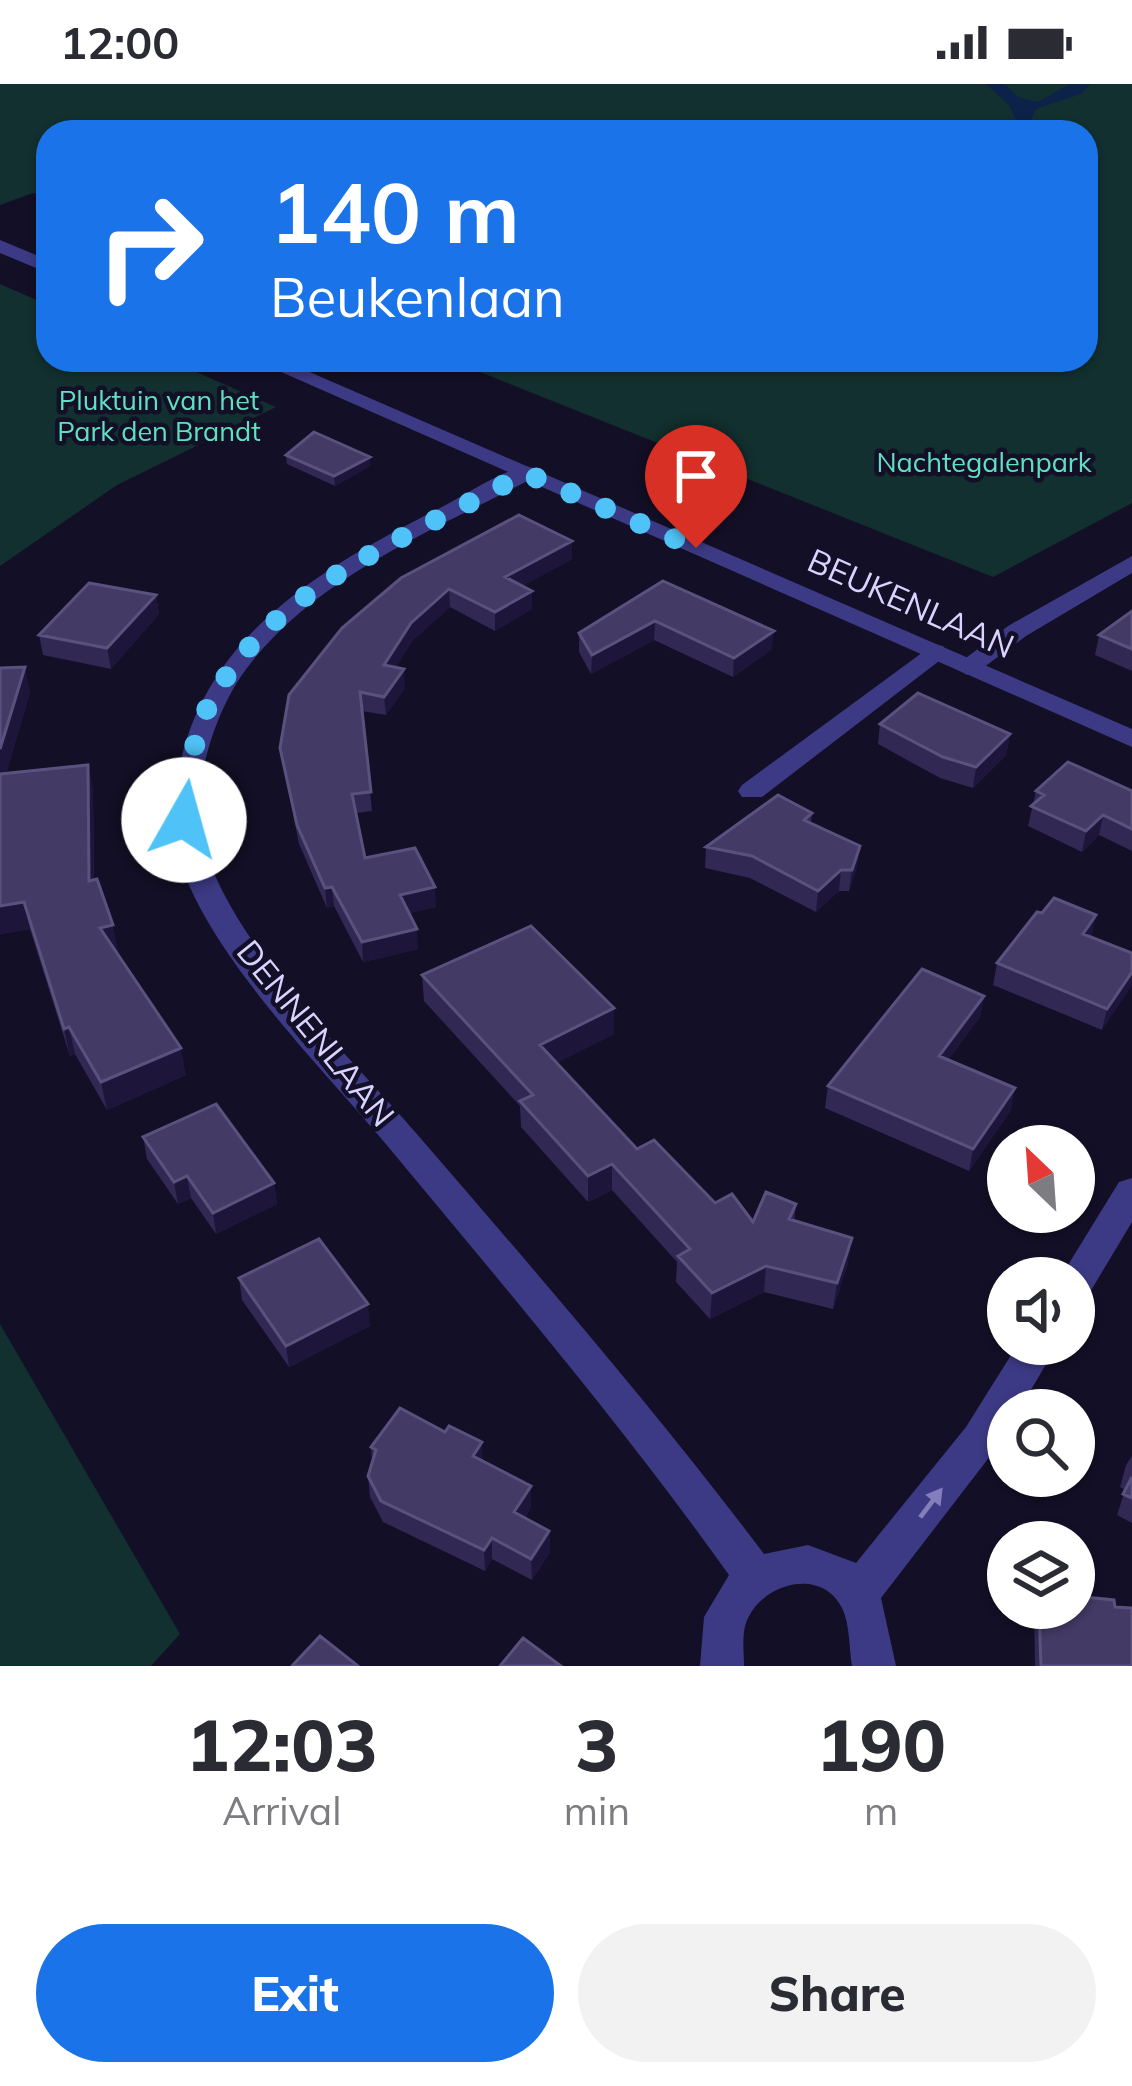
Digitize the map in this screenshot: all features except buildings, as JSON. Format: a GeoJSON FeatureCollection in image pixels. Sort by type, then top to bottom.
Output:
{"type":"FeatureCollection","features":[{"type":"Feature","properties":{"kind":"street"},"geometry":{"type":"LineString","coordinates":[[0,246],[36,262]]}},
{"type":"Feature","properties":{"kind":"street","name":"BEUKENLAAN"},"geometry":{"type":"LineString","coordinates":[[292,372],[1132,739]]}},
{"type":"Feature","properties":{"kind":"street","name":"DENNENLAAN"},"geometry":{"type":"LineString","coordinates":[[525,473],[382,548],[289,608],[246,652],[208,705],[193,756],[184,820],[215,904],[251,961],[655,1440],[754,1575]]}},
{"type":"Feature","properties":{"kind":"street"},"geometry":{"type":"LineString","coordinates":[[967,667],[1017,631],[1132,563]]}},
{"type":"Feature","properties":{"kind":"street"},"geometry":{"type":"LineString","coordinates":[[752,791],[934,652]]}},
{"type":"Feature","properties":{"kind":"street"},"geometry":{"type":"LineString","coordinates":[[1092,1257],[1132,1192]]}},
{"type":"Feature","properties":{"kind":"street"},"geometry":{"type":"LineString","coordinates":[[858,1594],[980,1439],[1026,1365]]}},
{"type":"Feature","properties":{"kind":"street"},"geometry":{"type":"LineString","coordinates":[[722,1666],[724,1617],[754,1575],[783,1565],[829,1569],[858,1594],[874,1666]]}},
{"type":"Feature","properties":{"kind":"green space","name":"Nachtegalenpark"},"geometry":{"type":"Polygon","coordinates":[[[0,84],[1132,84],[1132,503],[993,577],[480,372],[1098,372],[1098,120],[36,120],[36,194],[0,205],[0,84]]]}},
{"type":"Feature","properties":{"kind":"green space","name":"Pluktuin van het Park den Brandt"},"geometry":{"type":"Polygon","coordinates":[[[0,284],[36,300],[36,372],[196,372],[276,407],[117,485],[0,566],[0,284]]]}},
{"type":"Feature","properties":{"kind":"green space"},"geometry":{"type":"Polygon","coordinates":[[[0,1324],[180,1634],[151,1666],[0,1666],[0,1324]]]}},
{"type":"Feature","properties":{"kind":"water"},"geometry":{"type":"Polygon","coordinates":[[[986,84],[1005,84],[1018,97],[1038,102],[1069,84],[1090,84],[1081,94],[1036,109],[1031,120],[1016,120],[1009,105],[986,84]]]}},
{"type":"Feature","properties":{"kind":"route"},"geometry":{"type":"LineString","coordinates":[[184,820],[193,756],[208,705],[246,652],[289,608],[382,548],[525,473],[696,548]]}}]}
